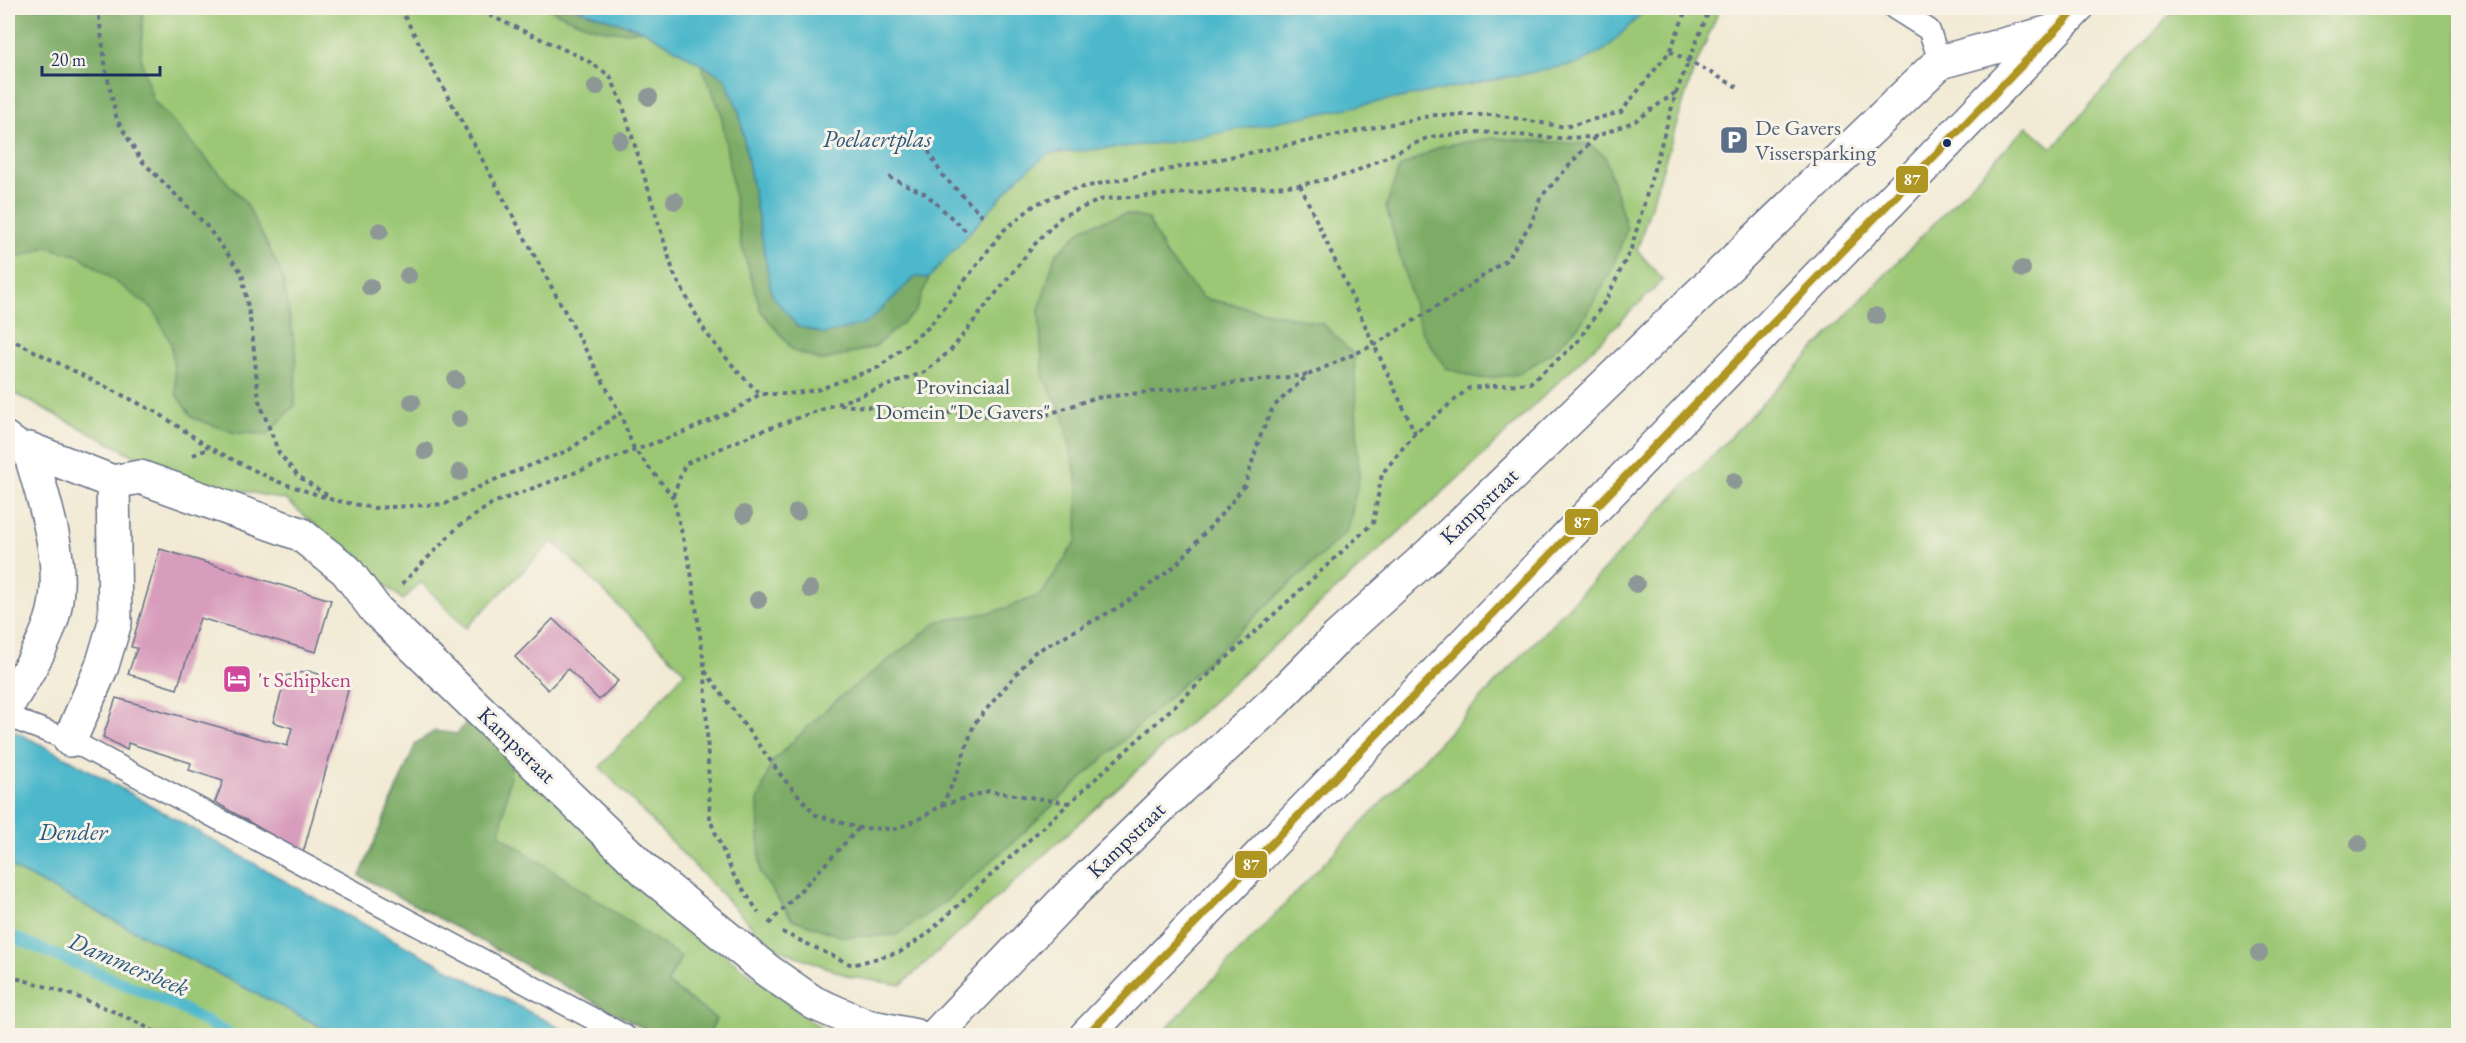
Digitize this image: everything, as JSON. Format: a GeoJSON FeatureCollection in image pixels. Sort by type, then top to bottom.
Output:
{"type":"FeatureCollection","features":[{"type":"Feature","properties":{"kind":"street","name":"Kampstraat"},"geometry":{"type":"LineString","coordinates":[[1087,1034],[2077,8]]}},
{"type":"Feature","properties":{"kind":"street","name":"Kampstraat"},"geometry":{"type":"LineString","coordinates":[[935,1035],[1064,901],[1155,812],[1275,702],[1338,637],[1431,552],[1940,62],[2054,31]]}},
{"type":"Feature","properties":{"kind":"street"},"geometry":{"type":"LineString","coordinates":[[18,441],[112,482],[115,622],[102,666],[70,740]]}},
{"type":"Feature","properties":{"kind":"street"},"geometry":{"type":"LineString","coordinates":[[8,705],[40,650],[52,620],[57,580],[52,530],[18,441]]}},
{"type":"Feature","properties":{"kind":"street","name":"Kampstraat"},"geometry":{"type":"LineString","coordinates":[[112,482],[140,477],[300,534],[346,570],[376,610],[649,874],[768,971],[814,1003],[867,1026],[916,1035]]}},
{"type":"Feature","properties":{"kind":"lane"},"geometry":{"type":"LineString","coordinates":[[1894,8],[1929,30],[1940,62]]}},
{"type":"Feature","properties":{"kind":"lane"},"geometry":{"type":"LineString","coordinates":[[8,705],[22,722],[70,740],[625,1035]]}},
{"type":"Feature","properties":{"kind":"path"},"geometry":{"type":"LineString","coordinates":[[103,8],[99,17],[106,70],[117,120],[141,160],[205,224],[242,273],[252,331],[258,401],[279,453],[298,476],[333,500]]}},
{"type":"Feature","properties":{"kind":"path"},"geometry":{"type":"LineString","coordinates":[[400,8],[620,413],[634,449],[673,497],[691,571],[705,670],[710,820],[732,874],[768,926],[852,965],[900,952],[926,935],[1372,523],[1382,474],[1415,433],[1469,388],[1530,383],[1576,344],[1606,300],[1631,249],[1676,93],[1710,8]]}},
{"type":"Feature","properties":{"kind":"path"},"geometry":{"type":"LineString","coordinates":[[473,8],[585,59],[610,76],[622,103],[674,274],[706,333],[738,372],[760,394]]}},
{"type":"Feature","properties":{"kind":"path"},"geometry":{"type":"LineString","coordinates":[[376,610],[459,526],[493,502],[684,432],[735,410],[760,394],[788,394],[817,390],[879,367],[929,327],[1003,231],[1036,204],[1069,190],[1435,115],[1496,115],[1565,127],[1621,112],[1670,51],[1686,8]]}},
{"type":"Feature","properties":{"kind":"path"},"geometry":{"type":"LineString","coordinates":[[1670,51],[1741,89]]}},
{"type":"Feature","properties":{"kind":"path"},"geometry":{"type":"LineString","coordinates":[[673,497],[685,464],[756,433],[839,405],[925,372],[951,350],[1035,244],[1062,216],[1103,199],[1300,185],[1350,174],[1429,137],[1478,132],[1557,138],[1595,137],[1635,121],[1676,93]]}},
{"type":"Feature","properties":{"kind":"path"},"geometry":{"type":"LineString","coordinates":[[942,805],[956,777],[974,724],[998,693],[1035,652],[1120,606],[1175,566],[1245,485],[1260,437],[1273,407],[1308,375],[1374,345],[1454,296],[1506,260],[1532,222],[1540,198],[1595,137]]}},
{"type":"Feature","properties":{"kind":"path"},"geometry":{"type":"LineString","coordinates":[[924,143],[942,175],[983,216]]}},
{"type":"Feature","properties":{"kind":"path"},"geometry":{"type":"LineString","coordinates":[[890,177],[926,194],[968,233]]}},
{"type":"Feature","properties":{"kind":"path"},"geometry":{"type":"LineString","coordinates":[[1300,185],[1415,433]]}},
{"type":"Feature","properties":{"kind":"path"},"geometry":{"type":"LineString","coordinates":[[8,338],[158,413],[210,448],[276,480],[333,500],[374,508],[445,504],[489,482],[568,450],[620,413]]}},
{"type":"Feature","properties":{"kind":"path"},"geometry":{"type":"LineString","coordinates":[[839,405],[1035,419],[1094,398],[1308,375]]}},
{"type":"Feature","properties":{"kind":"path"},"geometry":{"type":"LineString","coordinates":[[705,670],[783,778],[816,815],[859,828],[896,829],[942,805],[989,791],[1069,803]]}},
{"type":"Feature","properties":{"kind":"path"},"geometry":{"type":"LineString","coordinates":[[768,926],[859,828]]}},
{"type":"Feature","properties":{"kind":"path"},"geometry":{"type":"LineString","coordinates":[[8,976],[66,991],[163,1035]]}},
{"type":"Feature","properties":{"kind":"green space","name":"Provinciaal Domein \"De Gavers\""},"geometry":{"type":"Polygon","coordinates":[[[8,8],[1720,8],[1692,75],[1637,250],[1663,280],[1477,461],[901,985],[851,977],[771,946],[600,767],[685,672],[553,541],[466,628],[421,582],[403,600],[286,500],[173,476],[8,390],[8,8]]]}},
{"type":"Feature","properties":{"kind":"green space"},"geometry":{"type":"Polygon","coordinates":[[[8,8],[143,8],[141,60],[153,100],[246,203],[282,274],[296,352],[295,405],[268,434],[235,433],[193,418],[177,396],[171,343],[153,309],[80,256],[47,247],[8,261],[8,8]]]}},
{"type":"Feature","properties":{"kind":"green space"},"geometry":{"type":"Polygon","coordinates":[[[547,8],[574,8],[643,30],[618,32],[605,30],[570,19],[547,8]]]}},
{"type":"Feature","properties":{"kind":"green space"},"geometry":{"type":"Polygon","coordinates":[[[2176,8],[2458,8],[2458,1035],[1160,1035],[2027,126],[2052,148],[2176,8]]]}},
{"type":"Feature","properties":{"kind":"green space"},"geometry":{"type":"Polygon","coordinates":[[[700,62],[725,78],[739,111],[772,295],[909,284],[915,277],[929,278],[915,312],[874,347],[822,361],[794,351],[761,311],[741,243],[721,112],[700,62]]]}},
{"type":"Feature","properties":{"kind":"green space"},"geometry":{"type":"Polygon","coordinates":[[[1493,138],[1588,144],[1605,156],[1627,229],[1611,271],[1581,323],[1550,354],[1518,374],[1479,379],[1446,368],[1421,331],[1386,207],[1399,168],[1441,146],[1493,138]]]}},
{"type":"Feature","properties":{"kind":"green space"},"geometry":{"type":"Polygon","coordinates":[[[1125,214],[1148,219],[1166,255],[1203,298],[1323,324],[1354,355],[1359,478],[1348,530],[1019,837],[945,902],[896,935],[843,937],[792,919],[760,873],[758,801],[772,762],[834,702],[939,621],[994,612],[1041,595],[1077,540],[1078,485],[1064,417],[1043,376],[1039,310],[1055,255],[1085,227],[1125,214]]]}},
{"type":"Feature","properties":{"kind":"green space"},"geometry":{"type":"Polygon","coordinates":[[[470,718],[513,757],[500,835],[681,957],[667,983],[716,1019],[708,1035],[656,1035],[360,876],[416,743],[435,731],[457,734],[470,718]]]}},
{"type":"Feature","properties":{"kind":"green space"},"geometry":{"type":"Polygon","coordinates":[[[513,757],[705,939],[823,1030],[821,1035],[708,1035],[716,1019],[667,983],[681,958],[500,835],[513,757]]]}},
{"type":"Feature","properties":{"kind":"green space"},"geometry":{"type":"Polygon","coordinates":[[[8,864],[20,872],[337,1035],[8,1035],[8,864]]]}},
{"type":"Feature","properties":{"kind":"water","name":"Poelaertplas"},"geometry":{"type":"Polygon","coordinates":[[[574,8],[1647,8],[1606,49],[1580,63],[1172,142],[1048,154],[1019,177],[929,278],[915,277],[867,323],[825,334],[797,326],[772,295],[739,111],[725,78],[643,30],[574,8]]]}},
{"type":"Feature","properties":{"kind":"water","name":"Dender"},"geometry":{"type":"Polygon","coordinates":[[[12,730],[71,760],[324,903],[573,1035],[337,1035],[20,872],[8,864],[8,735],[12,730]]]}},
{"type":"Feature","properties":{"kind":"building"},"geometry":{"type":"Polygon","coordinates":[[[160,549],[331,600],[316,652],[200,618],[177,689],[128,674],[137,648],[131,647],[160,549]]]}},
{"type":"Feature","properties":{"kind":"building"},"geometry":{"type":"Polygon","coordinates":[[[553,619],[618,681],[599,700],[568,669],[548,690],[515,657],[553,619]]]}},
{"type":"Feature","properties":{"kind":"building"},"geometry":{"type":"Polygon","coordinates":[[[308,671],[350,683],[303,853],[215,802],[223,781],[189,770],[191,763],[128,743],[127,750],[103,737],[116,698],[287,746],[292,728],[273,722],[286,676],[308,671]]]}},
{"type":"Feature","properties":{"kind":"waterway","name":"Dammersbeek"},"geometry":{"type":"LineString","coordinates":[[8,935],[175,1005],[232,1036]]}},
{"type":"Feature","properties":{"kind":"transit line","name":"87"},"geometry":{"type":"LineString","coordinates":[[1086,1036],[2077,8]]}},
{"type":"Feature","properties":{"kind":"place","name":"De Gavers Vissersparking"},"geometry":{"type":"Point","coordinates":[1734,140]}},
{"type":"Feature","properties":{"kind":"place","name":"'t Schipken"},"geometry":{"type":"Point","coordinates":[237,679]}}]}
